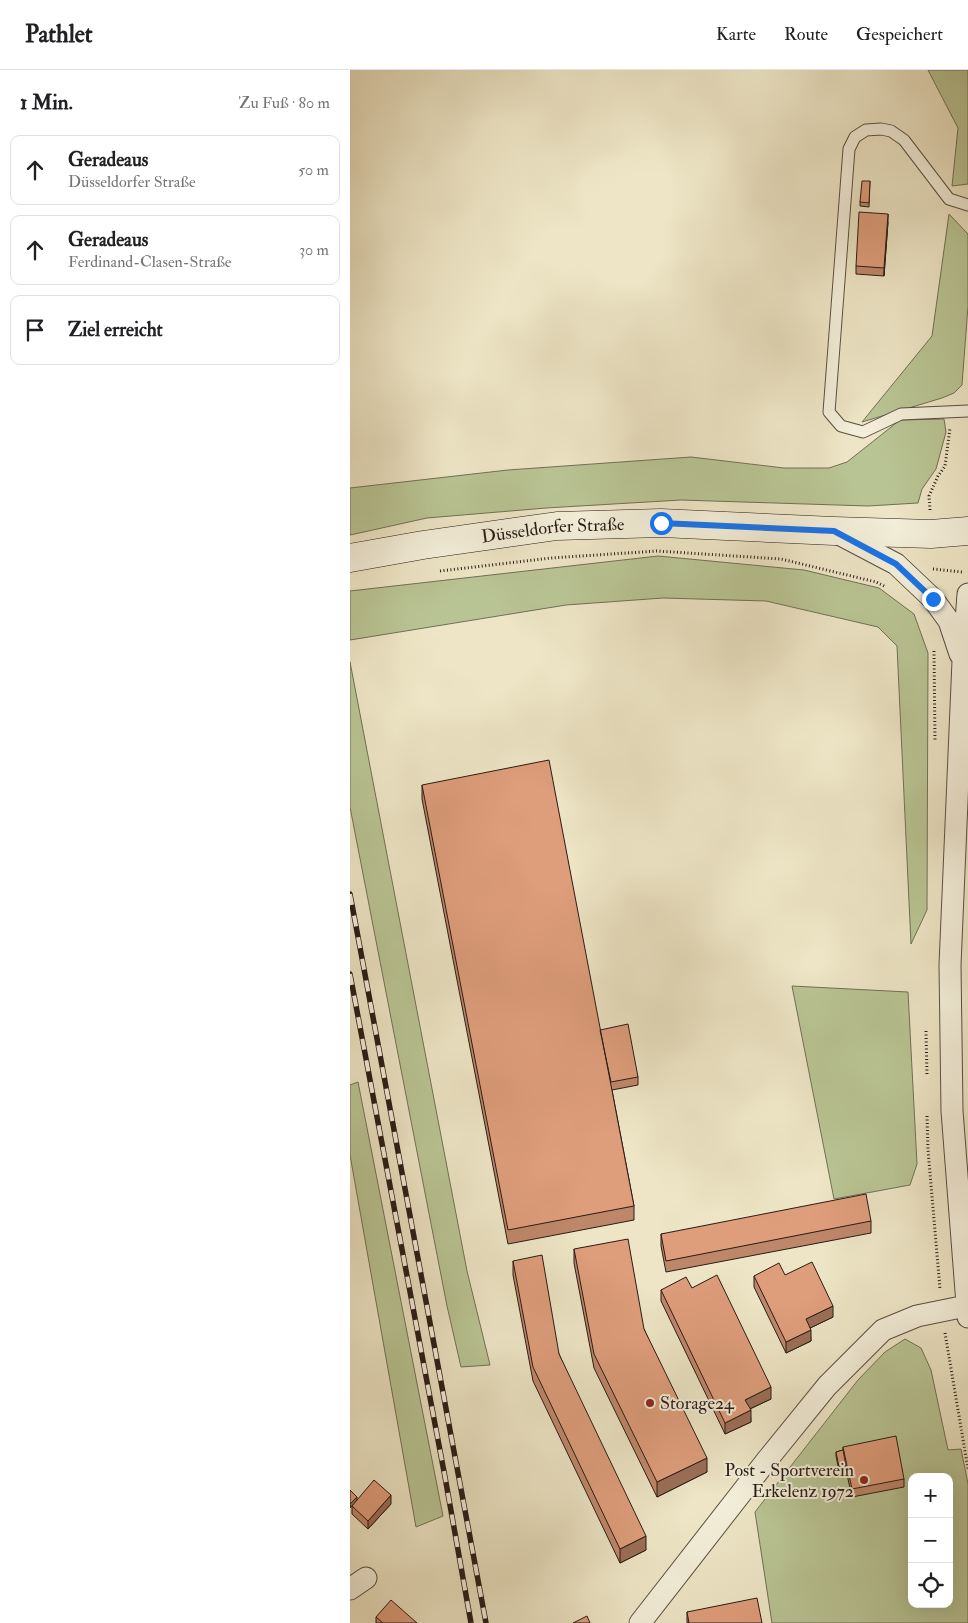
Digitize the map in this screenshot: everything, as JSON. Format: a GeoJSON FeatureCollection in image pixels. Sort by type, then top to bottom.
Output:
{"type":"FeatureCollection","features":[{"type":"Feature","properties":{"kind":"main road","name":"Düsseldorfer Straße"},"geometry":{"type":"LineString","coordinates":[[350,558],[423,545],[557,526],[661,523],[931,534],[968,531]]}},
{"type":"Feature","properties":{"kind":"street"},"geometry":{"type":"LineString","coordinates":[[834,531],[896,564],[933,599],[949,621],[963,661]]}},
{"type":"Feature","properties":{"kind":"street"},"geometry":{"type":"LineString","coordinates":[[640,1623],[827,1386],[883,1330],[917,1316],[967,1312],[952,1111],[950,965],[963,661],[968,594]]}},
{"type":"Feature","properties":{"kind":"lane"},"geometry":{"type":"LineString","coordinates":[[968,205],[949,199],[904,140],[891,131],[881,129],[866,130],[855,137],[849,149],[829,412],[841,426],[863,432],[902,414],[968,411]]}},
{"type":"Feature","properties":{"kind":"path"},"geometry":{"type":"LineString","coordinates":[[931,534],[930,496],[938,476],[945,466],[952,411]]}},
{"type":"Feature","properties":{"kind":"path"},"geometry":{"type":"LineString","coordinates":[[433,572],[551,558],[657,551],[782,559],[876,582],[905,597],[928,568],[968,572]]}},
{"type":"Feature","properties":{"kind":"green space"},"geometry":{"type":"Polygon","coordinates":[[[928,70],[968,70],[968,184],[952,186],[958,128],[928,70]]]}},
{"type":"Feature","properties":{"kind":"green space"},"geometry":{"type":"Polygon","coordinates":[[[949,214],[968,234],[968,306],[962,385],[954,393],[942,398],[862,422],[932,336],[949,214]]]}},
{"type":"Feature","properties":{"kind":"green space"},"geometry":{"type":"Polygon","coordinates":[[[944,419],[946,432],[936,469],[922,489],[918,503],[868,506],[681,500],[546,508],[427,518],[350,535],[350,488],[508,470],[691,457],[784,468],[829,468],[847,462],[900,420],[944,419]]]}},
{"type":"Feature","properties":{"kind":"green space"},"geometry":{"type":"Polygon","coordinates":[[[658,556],[804,570],[879,588],[914,614],[928,653],[927,910],[911,944],[897,646],[878,627],[766,601],[663,598],[566,605],[350,640],[350,591],[658,556]]]}},
{"type":"Feature","properties":{"kind":"green space"},"geometry":{"type":"Polygon","coordinates":[[[350,662],[467,1271],[490,1365],[461,1367],[447,1306],[350,807],[350,662]]]}},
{"type":"Feature","properties":{"kind":"green space"},"geometry":{"type":"Polygon","coordinates":[[[792,986],[908,992],[917,1164],[910,1185],[834,1199],[792,986]]]}},
{"type":"Feature","properties":{"kind":"green space"},"geometry":{"type":"Polygon","coordinates":[[[358,1082],[443,1516],[416,1527],[350,1155],[350,1085],[358,1082]]]}},
{"type":"Feature","properties":{"kind":"green space","name":"Post - Sportverein Erkelenz 1972"},"geometry":{"type":"Polygon","coordinates":[[[905,1339],[921,1348],[931,1370],[948,1450],[961,1449],[968,1484],[968,1623],[772,1623],[755,1512],[858,1380],[885,1352],[905,1339]]]}},
{"type":"Feature","properties":{"kind":"building"},"geometry":{"type":"Polygon","coordinates":[[[862,181],[870,181],[869,203],[860,202],[862,181]]]}},
{"type":"Feature","properties":{"kind":"building"},"geometry":{"type":"Polygon","coordinates":[[[859,212],[888,214],[884,268],[856,266],[859,212]]]}},
{"type":"Feature","properties":{"kind":"building"},"geometry":{"type":"Polygon","coordinates":[[[549,760],[634,1206],[508,1230],[422,785],[549,760]]]}},
{"type":"Feature","properties":{"kind":"building"},"geometry":{"type":"Polygon","coordinates":[[[628,1024],[638,1077],[611,1082],[600,1030],[628,1024]]]}},
{"type":"Feature","properties":{"kind":"building"},"geometry":{"type":"Polygon","coordinates":[[[866,1194],[871,1221],[666,1261],[661,1234],[866,1194]]]}},
{"type":"Feature","properties":{"kind":"building"},"geometry":{"type":"Polygon","coordinates":[[[628,1239],[644,1329],[707,1458],[657,1482],[594,1354],[574,1249],[628,1239]]]}},
{"type":"Feature","properties":{"kind":"building"},"geometry":{"type":"Polygon","coordinates":[[[542,1255],[559,1354],[646,1536],[620,1549],[533,1367],[513,1261],[542,1255]]]}},
{"type":"Feature","properties":{"kind":"building"},"geometry":{"type":"Polygon","coordinates":[[[812,1262],[833,1306],[806,1319],[811,1330],[786,1342],[754,1276],[779,1263],[785,1275],[812,1262]]]}},
{"type":"Feature","properties":{"kind":"building"},"geometry":{"type":"Polygon","coordinates":[[[717,1275],[771,1387],[745,1400],[751,1410],[725,1423],[661,1290],[686,1277],[692,1288],[717,1275]]]}},
{"type":"Feature","properties":{"kind":"building"},"geometry":{"type":"Polygon","coordinates":[[[896,1436],[904,1479],[852,1489],[843,1447],[896,1436]]]}},
{"type":"Feature","properties":{"kind":"building"},"geometry":{"type":"Polygon","coordinates":[[[843,1450],[846,1466],[839,1467],[836,1452],[843,1450]]]}},
{"type":"Feature","properties":{"kind":"building"},"geometry":{"type":"Polygon","coordinates":[[[374,1480],[391,1495],[368,1521],[352,1506],[374,1480]]]}},
{"type":"Feature","properties":{"kind":"building"},"geometry":{"type":"Polygon","coordinates":[[[350,1490],[357,1497],[350,1504],[350,1490]]]}},
{"type":"Feature","properties":{"kind":"building"},"geometry":{"type":"Polygon","coordinates":[[[757,1598],[762,1623],[689,1623],[687,1612],[757,1598]]]}},
{"type":"Feature","properties":{"kind":"building"},"geometry":{"type":"Polygon","coordinates":[[[391,1600],[417,1623],[383,1623],[376,1617],[391,1600]]]}},
{"type":"Feature","properties":{"kind":"building"},"geometry":{"type":"Polygon","coordinates":[[[587,1616],[590,1623],[573,1623],[587,1616]]]}},
{"type":"Feature","properties":{"kind":"railway"},"geometry":{"type":"LineString","coordinates":[[350,894],[486,1623]]}},
{"type":"Feature","properties":{"kind":"railway"},"geometry":{"type":"LineString","coordinates":[[350,974],[471,1623]]}},
{"type":"Feature","properties":{"kind":"place","name":"Storage24"},"geometry":{"type":"Point","coordinates":[650,1403]}},
{"type":"Feature","properties":{"kind":"place","name":"Post - Sportverein Erkelenz 1972"},"geometry":{"type":"Point","coordinates":[864,1480]}},
{"type":"Feature","properties":{"kind":"route"},"geometry":{"type":"LineString","coordinates":[[661,523],[834,531],[896,564],[933,599]]}}]}
